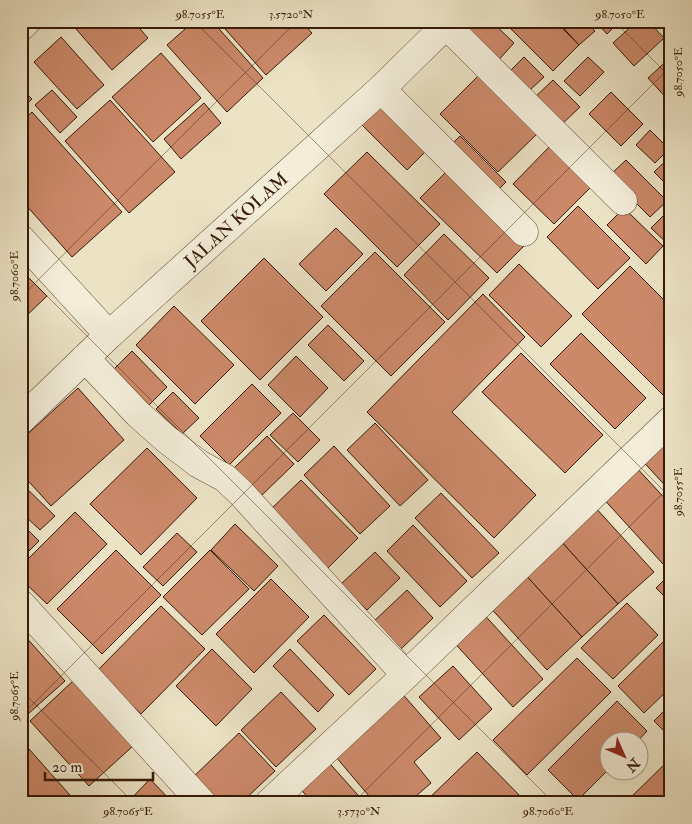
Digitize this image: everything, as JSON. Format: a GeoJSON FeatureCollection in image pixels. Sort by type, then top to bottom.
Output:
{"type":"FeatureCollection","features":[{"type":"Feature","properties":{"kind":"street"},"geometry":{"type":"LineString","coordinates":[[21,27],[27,21]]}},
{"type":"Feature","properties":{"kind":"street"},"geometry":{"type":"LineString","coordinates":[[448,23],[623,201]]}},
{"type":"Feature","properties":{"kind":"street","name":"JALAN KOLAM"},"geometry":{"type":"LineString","coordinates":[[21,420],[109,335],[381,89],[448,23]]}},
{"type":"Feature","properties":{"kind":"street"},"geometry":{"type":"LineString","coordinates":[[381,89],[524,232]]}},
{"type":"Feature","properties":{"kind":"street"},"geometry":{"type":"LineString","coordinates":[[21,239],[109,335]]}},
{"type":"Feature","properties":{"kind":"street"},"geometry":{"type":"LineString","coordinates":[[85,358],[138,414],[166,439],[199,464],[225,478],[241,493],[406,675]]}},
{"type":"Feature","properties":{"kind":"street"},"geometry":{"type":"LineString","coordinates":[[269,803],[406,675],[671,420]]}},
{"type":"Feature","properties":{"kind":"street"},"geometry":{"type":"LineString","coordinates":[[21,604],[202,803]]}},
{"type":"Feature","properties":{"kind":"building"},"geometry":{"type":"Polygon","coordinates":[[[69,21],[133,21],[148,38],[112,70],[69,21]]]}},
{"type":"Feature","properties":{"kind":"building"},"geometry":{"type":"Polygon","coordinates":[[[194,21],[212,21],[263,78],[227,112],[167,45],[194,21]]]}},
{"type":"Feature","properties":{"kind":"building"},"geometry":{"type":"Polygon","coordinates":[[[218,21],[301,21],[312,33],[266,75],[218,21]]]}},
{"type":"Feature","properties":{"kind":"building"},"geometry":{"type":"Polygon","coordinates":[[[461,21],[491,21],[514,43],[495,64],[461,21]]]}},
{"type":"Feature","properties":{"kind":"building"},"geometry":{"type":"Polygon","coordinates":[[[503,21],[555,21],[579,45],[553,71],[503,21]]]}},
{"type":"Feature","properties":{"kind":"building"},"geometry":{"type":"Polygon","coordinates":[[[557,21],[585,21],[595,31],[579,45],[557,21]]]}},
{"type":"Feature","properties":{"kind":"building"},"geometry":{"type":"Polygon","coordinates":[[[595,21],[620,21],[607,34],[595,21]]]}},
{"type":"Feature","properties":{"kind":"building"},"geometry":{"type":"Polygon","coordinates":[[[637,21],[648,21],[664,38],[634,66],[613,43],[637,21]]]}},
{"type":"Feature","properties":{"kind":"building"},"geometry":{"type":"Polygon","coordinates":[[[61,37],[104,85],[77,109],[34,62],[61,37]]]}},
{"type":"Feature","properties":{"kind":"building"},"geometry":{"type":"Polygon","coordinates":[[[161,53],[201,98],[153,142],[112,97],[161,53]]]}},
{"type":"Feature","properties":{"kind":"building"},"geometry":{"type":"Polygon","coordinates":[[[524,57],[544,77],[530,90],[510,71],[524,57]]]}},
{"type":"Feature","properties":{"kind":"building"},"geometry":{"type":"Polygon","coordinates":[[[588,57],[604,72],[580,96],[564,81],[588,57]]]}},
{"type":"Feature","properties":{"kind":"building"},"geometry":{"type":"Polygon","coordinates":[[[671,57],[671,103],[648,78],[671,57]]]}},
{"type":"Feature","properties":{"kind":"building"},"geometry":{"type":"Polygon","coordinates":[[[482,72],[541,130],[498,172],[440,114],[482,72]]]}},
{"type":"Feature","properties":{"kind":"building"},"geometry":{"type":"Polygon","coordinates":[[[553,80],[580,107],[560,126],[533,99],[553,80]]]}},
{"type":"Feature","properties":{"kind":"building"},"geometry":{"type":"Polygon","coordinates":[[[21,88],[32,99],[21,109],[21,88]]]}},
{"type":"Feature","properties":{"kind":"building"},"geometry":{"type":"Polygon","coordinates":[[[52,90],[77,117],[60,133],[35,105],[52,90]]]}},
{"type":"Feature","properties":{"kind":"building"},"geometry":{"type":"Polygon","coordinates":[[[611,92],[643,124],[621,146],[589,114],[611,92]]]}},
{"type":"Feature","properties":{"kind":"building"},"geometry":{"type":"Polygon","coordinates":[[[383,99],[431,146],[407,170],[360,123],[383,99]]]}},
{"type":"Feature","properties":{"kind":"building"},"geometry":{"type":"Polygon","coordinates":[[[110,100],[175,172],[129,213],[65,141],[110,100]]]}},
{"type":"Feature","properties":{"kind":"building"},"geometry":{"type":"Polygon","coordinates":[[[204,103],[221,123],[181,159],[164,139],[204,103]]]}},
{"type":"Feature","properties":{"kind":"building"},"geometry":{"type":"Polygon","coordinates":[[[32,112],[122,212],[72,257],[25,204],[21,207],[21,122],[32,112]]]}},
{"type":"Feature","properties":{"kind":"building"},"geometry":{"type":"Polygon","coordinates":[[[650,130],[669,149],[655,163],[636,145],[650,130]]]}},
{"type":"Feature","properties":{"kind":"building"},"geometry":{"type":"Polygon","coordinates":[[[460,136],[506,182],[491,197],[445,151],[460,136]]]}},
{"type":"Feature","properties":{"kind":"building"},"geometry":{"type":"Polygon","coordinates":[[[551,145],[592,186],[554,224],[513,184],[551,145]]]}},
{"type":"Feature","properties":{"kind":"building"},"geometry":{"type":"Polygon","coordinates":[[[367,152],[440,224],[397,267],[324,194],[367,152]]]}},
{"type":"Feature","properties":{"kind":"building"},"geometry":{"type":"Polygon","coordinates":[[[671,156],[671,189],[654,172],[671,156]]]}},
{"type":"Feature","properties":{"kind":"building"},"geometry":{"type":"Polygon","coordinates":[[[626,160],[667,201],[650,217],[609,176],[626,160]]]}},
{"type":"Feature","properties":{"kind":"building"},"geometry":{"type":"Polygon","coordinates":[[[448,170],[524,246],[497,273],[420,198],[448,170]]]}},
{"type":"Feature","properties":{"kind":"building"},"geometry":{"type":"Polygon","coordinates":[[[578,206],[630,258],[598,289],[547,237],[578,206]]]}},
{"type":"Feature","properties":{"kind":"building"},"geometry":{"type":"Polygon","coordinates":[[[624,208],[663,246],[646,264],[607,225],[624,208]]]}},
{"type":"Feature","properties":{"kind":"building"},"geometry":{"type":"Polygon","coordinates":[[[671,208],[671,247],[651,228],[671,208]]]}},
{"type":"Feature","properties":{"kind":"building"},"geometry":{"type":"Polygon","coordinates":[[[336,228],[363,254],[326,291],[299,264],[336,228]]]}},
{"type":"Feature","properties":{"kind":"building"},"geometry":{"type":"Polygon","coordinates":[[[444,234],[489,278],[448,320],[404,275],[444,234]]]}},
{"type":"Feature","properties":{"kind":"building"},"geometry":{"type":"Polygon","coordinates":[[[375,252],[445,322],[391,376],[321,306],[375,252]]]}},
{"type":"Feature","properties":{"kind":"building"},"geometry":{"type":"Polygon","coordinates":[[[264,258],[323,317],[260,380],[201,321],[264,258]]]}},
{"type":"Feature","properties":{"kind":"building"},"geometry":{"type":"Polygon","coordinates":[[[519,264],[572,316],[541,347],[489,295],[519,264]]]}},
{"type":"Feature","properties":{"kind":"building"},"geometry":{"type":"Polygon","coordinates":[[[630,266],[671,307],[671,393],[666,398],[582,314],[630,266]]]}},
{"type":"Feature","properties":{"kind":"building"},"geometry":{"type":"Polygon","coordinates":[[[21,270],[47,296],[21,321],[21,270]]]}},
{"type":"Feature","properties":{"kind":"building"},"geometry":{"type":"Polygon","coordinates":[[[483,294],[525,337],[452,412],[536,495],[494,538],[367,412],[483,294]]]}},
{"type":"Feature","properties":{"kind":"building"},"geometry":{"type":"Polygon","coordinates":[[[174,306],[234,365],[195,404],[136,345],[174,306]]]}},
{"type":"Feature","properties":{"kind":"building"},"geometry":{"type":"Polygon","coordinates":[[[328,325],[364,361],[344,381],[308,345],[328,325]]]}},
{"type":"Feature","properties":{"kind":"building"},"geometry":{"type":"Polygon","coordinates":[[[581,333],[646,398],[615,429],[550,364],[581,333]]]}},
{"type":"Feature","properties":{"kind":"building"},"geometry":{"type":"Polygon","coordinates":[[[132,351],[167,387],[144,410],[109,374],[132,351]]]}},
{"type":"Feature","properties":{"kind":"building"},"geometry":{"type":"Polygon","coordinates":[[[521,353],[603,435],[565,473],[482,392],[521,353]]]}},
{"type":"Feature","properties":{"kind":"building"},"geometry":{"type":"Polygon","coordinates":[[[296,356],[328,388],[300,417],[268,385],[296,356]]]}},
{"type":"Feature","properties":{"kind":"building"},"geometry":{"type":"Polygon","coordinates":[[[252,384],[281,413],[229,465],[200,436],[252,384]]]}},
{"type":"Feature","properties":{"kind":"building"},"geometry":{"type":"Polygon","coordinates":[[[78,388],[124,440],[51,506],[21,473],[21,440],[78,388]]]}},
{"type":"Feature","properties":{"kind":"building"},"geometry":{"type":"Polygon","coordinates":[[[173,392],[199,418],[182,434],[156,409],[173,392]]]}},
{"type":"Feature","properties":{"kind":"building"},"geometry":{"type":"Polygon","coordinates":[[[293,413],[320,440],[298,462],[270,435],[293,413]]]}},
{"type":"Feature","properties":{"kind":"building"},"geometry":{"type":"Polygon","coordinates":[[[375,423],[428,480],[400,506],[347,450],[375,423]]]}},
{"type":"Feature","properties":{"kind":"building"},"geometry":{"type":"Polygon","coordinates":[[[671,427],[671,492],[639,457],[671,427]]]}},
{"type":"Feature","properties":{"kind":"building"},"geometry":{"type":"Polygon","coordinates":[[[267,436],[294,464],[260,497],[233,469],[267,436]]]}},
{"type":"Feature","properties":{"kind":"building"},"geometry":{"type":"Polygon","coordinates":[[[334,446],[390,506],[360,534],[304,475],[334,446]]]}},
{"type":"Feature","properties":{"kind":"building"},"geometry":{"type":"Polygon","coordinates":[[[147,448],[197,498],[141,555],[90,504],[147,448]]]}},
{"type":"Feature","properties":{"kind":"building"},"geometry":{"type":"Polygon","coordinates":[[[634,465],[671,505],[671,557],[663,564],[600,495],[634,465]]]}},
{"type":"Feature","properties":{"kind":"building"},"geometry":{"type":"Polygon","coordinates":[[[301,480],[358,538],[327,569],[269,511],[301,480]]]}},
{"type":"Feature","properties":{"kind":"building"},"geometry":{"type":"Polygon","coordinates":[[[21,483],[55,516],[40,530],[21,512],[21,483]]]}},
{"type":"Feature","properties":{"kind":"building"},"geometry":{"type":"Polygon","coordinates":[[[441,493],[499,553],[472,578],[415,518],[441,493]]]}},
{"type":"Feature","properties":{"kind":"building"},"geometry":{"type":"Polygon","coordinates":[[[594,506],[654,572],[618,604],[558,538],[594,506]]]}},
{"type":"Feature","properties":{"kind":"building"},"geometry":{"type":"Polygon","coordinates":[[[75,512],[107,544],[47,604],[21,579],[21,566],[75,512]]]}},
{"type":"Feature","properties":{"kind":"building"},"geometry":{"type":"Polygon","coordinates":[[[21,523],[39,541],[21,559],[21,523]]]}},
{"type":"Feature","properties":{"kind":"building"},"geometry":{"type":"Polygon","coordinates":[[[235,524],[278,566],[254,591],[211,550],[235,524]]]}},
{"type":"Feature","properties":{"kind":"building"},"geometry":{"type":"Polygon","coordinates":[[[413,525],[467,581],[440,607],[387,551],[413,525]]]}},
{"type":"Feature","properties":{"kind":"building"},"geometry":{"type":"Polygon","coordinates":[[[177,533],[197,552],[163,586],[143,567],[177,533]]]}},
{"type":"Feature","properties":{"kind":"building"},"geometry":{"type":"Polygon","coordinates":[[[558,538],[618,604],[582,637],[522,571],[558,538]]]}},
{"type":"Feature","properties":{"kind":"building"},"geometry":{"type":"Polygon","coordinates":[[[116,550],[161,595],[102,654],[57,609],[116,550]]]}},
{"type":"Feature","properties":{"kind":"building"},"geometry":{"type":"Polygon","coordinates":[[[210,550],[249,589],[202,635],[163,597],[210,550]]]}},
{"type":"Feature","properties":{"kind":"building"},"geometry":{"type":"Polygon","coordinates":[[[375,552],[400,578],[367,610],[341,584],[375,552]]]}},
{"type":"Feature","properties":{"kind":"building"},"geometry":{"type":"Polygon","coordinates":[[[522,571],[582,637],[547,670],[487,604],[522,571]]]}},
{"type":"Feature","properties":{"kind":"building"},"geometry":{"type":"Polygon","coordinates":[[[671,573],[671,603],[656,588],[671,573]]]}},
{"type":"Feature","properties":{"kind":"building"},"geometry":{"type":"Polygon","coordinates":[[[271,579],[309,617],[254,673],[216,634],[271,579]]]}},
{"type":"Feature","properties":{"kind":"building"},"geometry":{"type":"Polygon","coordinates":[[[407,590],[433,618],[400,650],[373,622],[407,590]]]}},
{"type":"Feature","properties":{"kind":"building"},"geometry":{"type":"Polygon","coordinates":[[[627,603],[658,635],[613,679],[581,648],[627,603]]]}},
{"type":"Feature","properties":{"kind":"building"},"geometry":{"type":"Polygon","coordinates":[[[161,606],[205,649],[141,714],[97,671],[161,606]]]}},
{"type":"Feature","properties":{"kind":"building"},"geometry":{"type":"Polygon","coordinates":[[[479,609],[543,679],[513,707],[449,637],[479,609]]]}},
{"type":"Feature","properties":{"kind":"building"},"geometry":{"type":"Polygon","coordinates":[[[324,615],[376,669],[349,695],[297,641],[324,615]]]}},
{"type":"Feature","properties":{"kind":"building"},"geometry":{"type":"Polygon","coordinates":[[[24,635],[65,681],[28,714],[21,707],[21,637],[24,635]]]}},
{"type":"Feature","properties":{"kind":"building"},"geometry":{"type":"Polygon","coordinates":[[[663,642],[671,650],[671,687],[644,713],[618,686],[663,642]]]}},
{"type":"Feature","properties":{"kind":"building"},"geometry":{"type":"Polygon","coordinates":[[[212,649],[252,689],[216,726],[176,686],[212,649]]]}},
{"type":"Feature","properties":{"kind":"building"},"geometry":{"type":"Polygon","coordinates":[[[290,649],[334,695],[318,712],[273,666],[290,649]]]}},
{"type":"Feature","properties":{"kind":"building"},"geometry":{"type":"Polygon","coordinates":[[[577,658],[611,692],[527,775],[493,740],[577,658]]]}},
{"type":"Feature","properties":{"kind":"building"},"geometry":{"type":"Polygon","coordinates":[[[453,666],[492,709],[459,740],[419,697],[453,666]]]}},
{"type":"Feature","properties":{"kind":"building"},"geometry":{"type":"Polygon","coordinates":[[[73,681],[133,746],[89,786],[30,721],[73,681]]]}},
{"type":"Feature","properties":{"kind":"building"},"geometry":{"type":"Polygon","coordinates":[[[399,690],[441,738],[414,762],[431,783],[408,803],[375,803],[330,750],[399,690]]]}},
{"type":"Feature","properties":{"kind":"building"},"geometry":{"type":"Polygon","coordinates":[[[281,692],[316,729],[276,767],[241,730],[281,692]]]}},
{"type":"Feature","properties":{"kind":"building"},"geometry":{"type":"Polygon","coordinates":[[[617,701],[647,731],[600,732],[600,778],[578,800],[548,770],[617,701]]]}},
{"type":"Feature","properties":{"kind":"building"},"geometry":{"type":"Polygon","coordinates":[[[671,704],[671,738],[654,721],[671,704]]]}},
{"type":"Feature","properties":{"kind":"building"},"geometry":{"type":"Polygon","coordinates":[[[239,733],[275,771],[241,803],[210,803],[189,781],[239,733]]]}},
{"type":"Feature","properties":{"kind":"building"},"geometry":{"type":"Polygon","coordinates":[[[21,740],[77,803],[21,803],[21,740]]]}},
{"type":"Feature","properties":{"kind":"building"},"geometry":{"type":"Polygon","coordinates":[[[477,752],[523,799],[518,803],[488,803],[481,795],[472,803],[424,803],[477,752]]]}},
{"type":"Feature","properties":{"kind":"building"},"geometry":{"type":"Polygon","coordinates":[[[324,757],[365,803],[313,803],[295,783],[324,757]]]}},
{"type":"Feature","properties":{"kind":"building"},"geometry":{"type":"Polygon","coordinates":[[[671,758],[671,803],[625,803],[646,782],[650,782],[650,779],[671,758]]]}},
{"type":"Feature","properties":{"kind":"building"},"geometry":{"type":"Polygon","coordinates":[[[150,779],[173,803],[127,803],[150,779]]]}},
{"type":"Feature","properties":{"kind":"building"},"geometry":{"type":"Polygon","coordinates":[[[534,795],[542,803],[526,803],[534,795]]]}}]}
